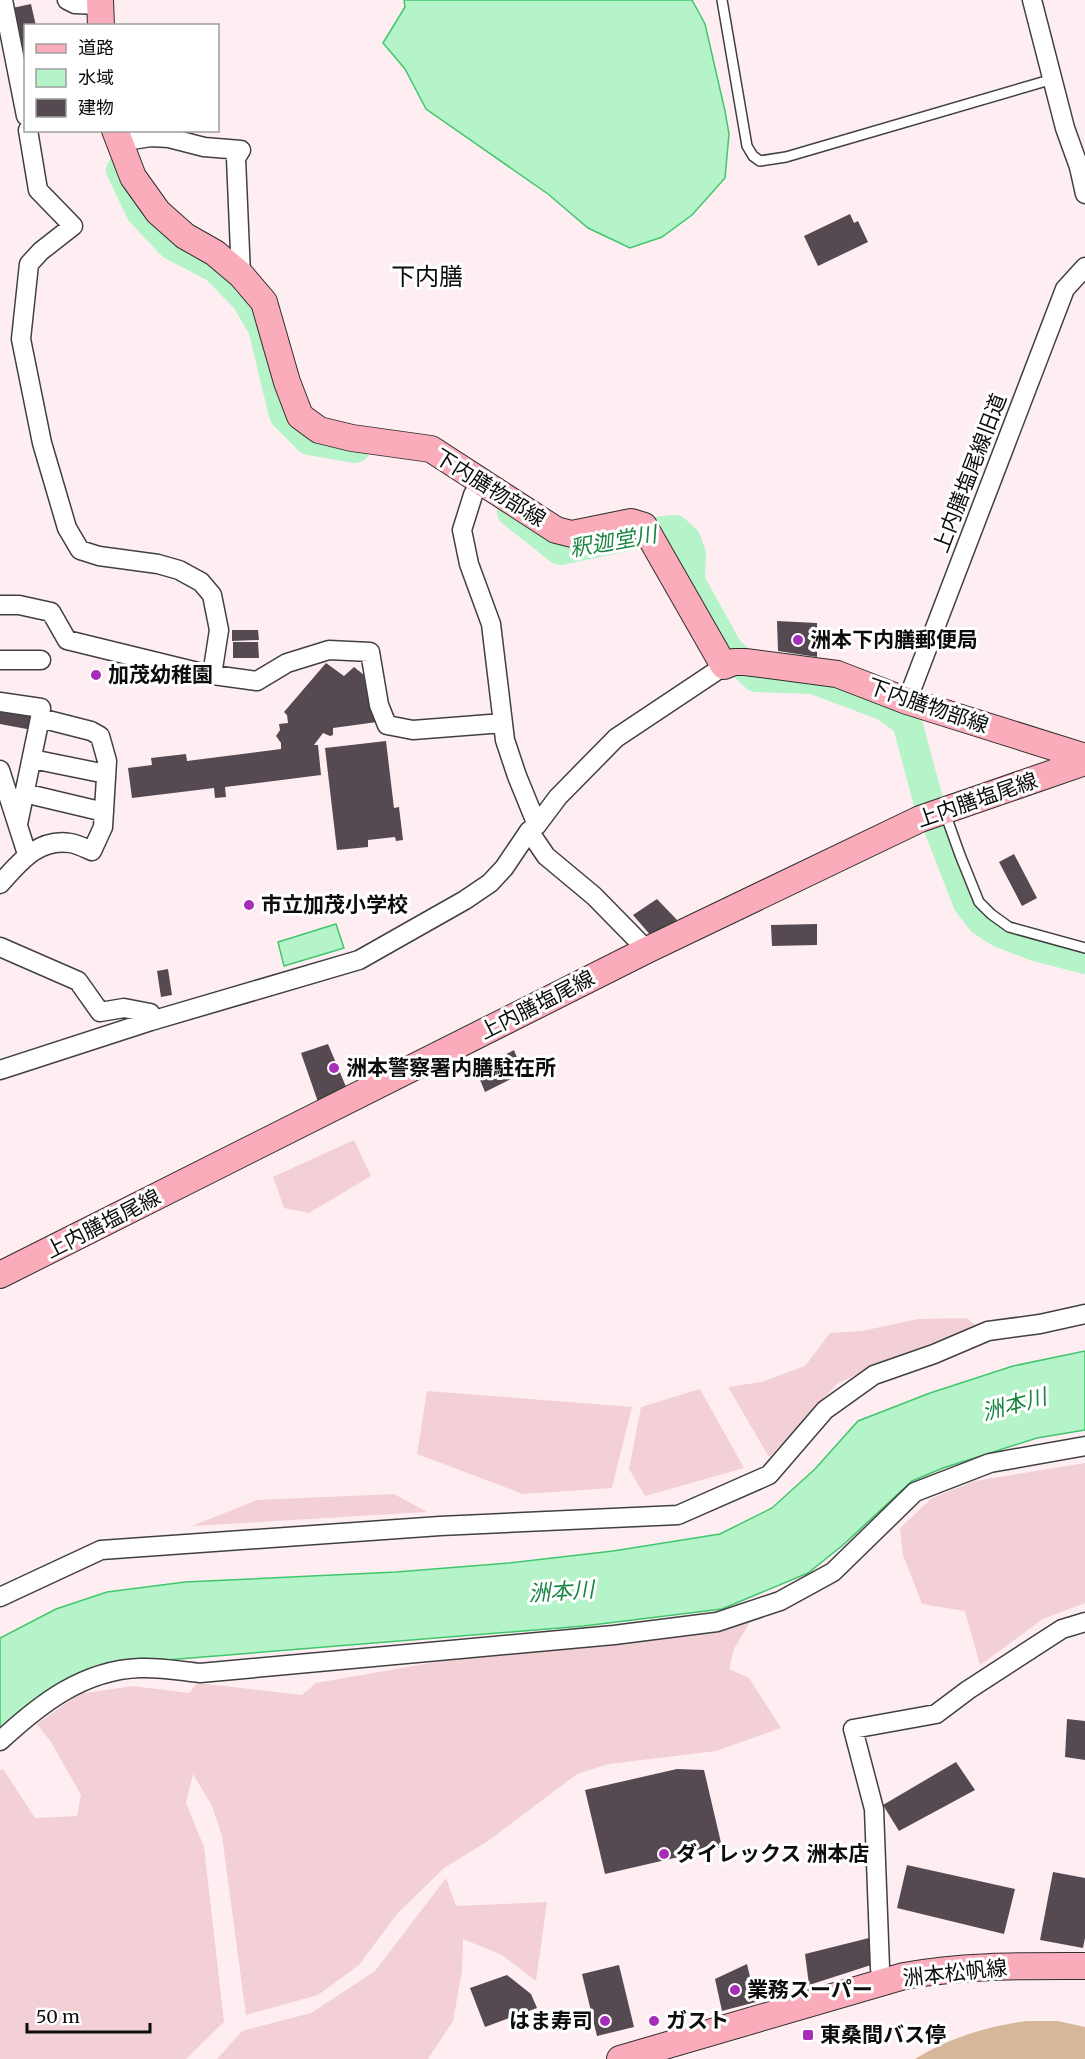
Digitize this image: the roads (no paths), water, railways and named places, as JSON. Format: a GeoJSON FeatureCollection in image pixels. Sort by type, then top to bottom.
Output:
{"type":"FeatureCollection","features":[{"type":"Feature","properties":{"kind":"main road","name":"下内膳物部線"},"geometry":{"type":"LineString","coordinates":[[117,136],[133,177],[158,212],[185,236],[215,253],[241,275],[264,302],[287,382],[300,416],[319,430],[352,438],[431,449],[478,486],[556,530],[572,534],[631,522],[649,533],[734,663],[837,674],[907,701],[1085,757]]}},
{"type":"Feature","properties":{"kind":"main road","name":"上内膳塩尾線"},"geometry":{"type":"LineString","coordinates":[[0,1275],[647,950],[935,814],[1085,762]]}},
{"type":"Feature","properties":{"kind":"main road","name":"洲本松帆線"},"geometry":{"type":"LineString","coordinates":[[620,2059],[882,1982],[931,1971],[958,1968],[1085,1966]]}},
{"type":"Feature","properties":{"kind":"street"},"geometry":{"type":"LineString","coordinates":[[3,0],[24,106]]}},
{"type":"Feature","properties":{"kind":"street"},"geometry":{"type":"LineString","coordinates":[[1032,0],[1065,128],[1079,167],[1085,194]]}},
{"type":"Feature","properties":{"kind":"street"},"geometry":{"type":"LineString","coordinates":[[28,132],[38,190],[73,226],[41,251],[29,264],[21,339],[42,443],[67,528],[80,550],[99,556],[159,564],[178,570],[201,582],[212,595],[219,630],[212,675]]}},
{"type":"Feature","properties":{"kind":"street"},"geometry":{"type":"LineString","coordinates":[[117,136],[169,138],[204,147],[241,150],[236,158],[241,275]]}},
{"type":"Feature","properties":{"kind":"street","name":"上内膳塩尾線旧道"},"geometry":{"type":"LineString","coordinates":[[907,701],[1065,290],[1085,267]]}},
{"type":"Feature","properties":{"kind":"street"},"geometry":{"type":"LineString","coordinates":[[478,486],[462,530],[469,564],[491,624],[505,740],[533,828],[546,855],[594,896],[647,950]]}},
{"type":"Feature","properties":{"kind":"street"},"geometry":{"type":"LineString","coordinates":[[0,605],[19,605],[51,612],[67,640],[212,675],[257,681],[287,663],[329,650],[370,652],[380,705],[387,725],[413,730],[503,723]]}},
{"type":"Feature","properties":{"kind":"street"},"geometry":{"type":"LineString","coordinates":[[0,660],[41,660]]}},
{"type":"Feature","properties":{"kind":"street"},"geometry":{"type":"LineString","coordinates":[[0,1070],[151,1021],[359,960],[465,900],[490,883],[558,797],[616,738],[734,663]]}},
{"type":"Feature","properties":{"kind":"street"},"geometry":{"type":"LineString","coordinates":[[0,702],[41,708],[18,824]]}},
{"type":"Feature","properties":{"kind":"street"},"geometry":{"type":"LineString","coordinates":[[0,884],[27,854],[49,844],[69,843],[92,851],[103,828],[106,761],[100,736],[92,731],[40,718]]}},
{"type":"Feature","properties":{"kind":"street"},"geometry":{"type":"LineString","coordinates":[[32,759],[106,774]]}},
{"type":"Feature","properties":{"kind":"street"},"geometry":{"type":"LineString","coordinates":[[0,770],[27,854]]}},
{"type":"Feature","properties":{"kind":"street"},"geometry":{"type":"LineString","coordinates":[[24,794],[104,812]]}},
{"type":"Feature","properties":{"kind":"street"},"geometry":{"type":"LineString","coordinates":[[0,947],[78,981],[100,1012],[124,1008],[150,1013],[151,1021]]}},
{"type":"Feature","properties":{"kind":"street"},"geometry":{"type":"LineString","coordinates":[[0,1597],[101,1550],[440,1526],[678,1515],[769,1475],[825,1410],[874,1375],[988,1332],[1085,1314]]}},
{"type":"Feature","properties":{"kind":"street"},"geometry":{"type":"LineString","coordinates":[[0,1741],[40,1706],[66,1689],[111,1672],[141,1668],[200,1673],[614,1635],[717,1622],[780,1601],[833,1572],[915,1492],[990,1463],[1085,1446]]}},
{"type":"Feature","properties":{"kind":"street"},"geometry":{"type":"LineString","coordinates":[[882,1982],[874,1809],[854,1729],[936,1714],[968,1690],[1062,1629],[1085,1622]]}},
{"type":"Feature","properties":{"kind":"lane"},"geometry":{"type":"LineString","coordinates":[[722,0],[747,146],[753,156],[760,161],[786,158],[1053,79]]}},
{"type":"Feature","properties":{"kind":"lane"},"geometry":{"type":"LineString","coordinates":[[935,814],[980,902],[991,914],[1009,927],[1085,948]]}},
{"type":"Feature","properties":{"kind":"water"},"geometry":{"type":"Polygon","coordinates":[[[404,0],[692,0],[705,24],[725,111],[729,134],[725,178],[692,215],[662,237],[630,248],[588,228],[548,194],[426,109],[405,69],[383,43],[405,7],[404,0]]]}},
{"type":"Feature","properties":{"kind":"water"},"geometry":{"type":"Polygon","coordinates":[[[336,924],[344,948],[284,966],[278,942],[336,924]]]}},
{"type":"Feature","properties":{"kind":"water","name":"洲本川"},"geometry":{"type":"Polygon","coordinates":[[[1085,1351],[1085,1430],[1037,1438],[943,1468],[912,1481],[843,1545],[808,1573],[722,1609],[584,1626],[141,1662],[95,1671],[0,1734],[0,1638],[56,1609],[107,1592],[185,1582],[396,1572],[509,1563],[613,1551],[720,1534],[772,1508],[815,1469],[858,1421],[930,1393],[1013,1366],[1085,1351]]]}},
{"type":"Feature","properties":{"kind":"waterway","name":"釈迦堂川"},"geometry":{"type":"LineString","coordinates":[[121,170],[141,212],[172,245],[216,268],[246,299],[263,328],[284,415],[309,440],[355,448]]}},
{"type":"Feature","properties":{"kind":"waterway","name":"釈迦堂川"},"geometry":{"type":"LineString","coordinates":[[512,512],[560,550],[637,534],[675,530],[686,540],[691,554],[690,581],[728,650],[756,677],[813,679],[885,706],[907,722],[928,800],[968,903],[982,921],[1001,933],[1035,946],[1085,959]]}},
{"type":"Feature","properties":{"kind":"place","name":"洲本下内膳郵便局"},"geometry":{"type":"Point","coordinates":[798,640]}},
{"type":"Feature","properties":{"kind":"place","name":"加茂幼稚園"},"geometry":{"type":"Point","coordinates":[96,675]}},
{"type":"Feature","properties":{"kind":"place","name":"市立加茂小学校"},"geometry":{"type":"Point","coordinates":[249,905]}},
{"type":"Feature","properties":{"kind":"place","name":"洲本警察署内膳駐在所"},"geometry":{"type":"Point","coordinates":[334,1068]}},
{"type":"Feature","properties":{"kind":"place","name":"ダイレックス 洲本店"},"geometry":{"type":"Point","coordinates":[664,1854]}},
{"type":"Feature","properties":{"kind":"place","name":"業務スーパー"},"geometry":{"type":"Point","coordinates":[735,1990]}},
{"type":"Feature","properties":{"kind":"place","name":"はま寿司"},"geometry":{"type":"Point","coordinates":[605,2021]}},
{"type":"Feature","properties":{"kind":"place","name":"ガスト"},"geometry":{"type":"Point","coordinates":[654,2021]}},
{"type":"Feature","properties":{"kind":"place","name":"東桑間バス停"},"geometry":{"type":"Point","coordinates":[808,2035]}},
{"type":"Feature","properties":{"kind":"district","name":"下内膳"},"geometry":{"type":"Point","coordinates":[427,277]}}]}
